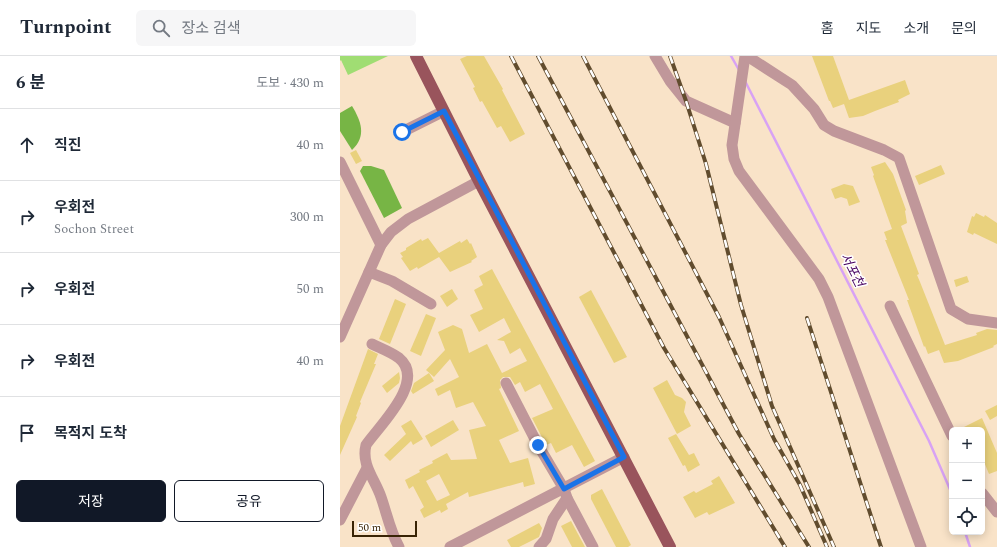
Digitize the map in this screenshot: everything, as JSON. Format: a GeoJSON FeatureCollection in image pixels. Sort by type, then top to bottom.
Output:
{"type":"FeatureCollection","features":[{"type":"Feature","properties":{"kind":"main road"},"geometry":{"type":"LineString","coordinates":[[416,56],[479,181],[670,547]]}},
{"type":"Feature","properties":{"kind":"street"},"geometry":{"type":"LineString","coordinates":[[655,56],[670,81],[686,101],[735,123]]}},
{"type":"Feature","properties":{"kind":"street"},"geometry":{"type":"LineString","coordinates":[[921,547],[828,297],[819,279],[739,171],[734,159],[732,145],[745,58],[792,85],[814,109],[824,125],[884,150],[899,158],[951,309],[968,319],[997,323]]}},
{"type":"Feature","properties":{"kind":"street"},"geometry":{"type":"LineString","coordinates":[[402,132],[444,111]]}},
{"type":"Feature","properties":{"kind":"street"},"geometry":{"type":"LineString","coordinates":[[340,163],[381,245]]}},
{"type":"Feature","properties":{"kind":"street"},"geometry":{"type":"LineString","coordinates":[[340,336],[381,245],[391,232],[408,220],[479,181]]}},
{"type":"Feature","properties":{"kind":"street"},"geometry":{"type":"LineString","coordinates":[[369,272],[392,281],[432,304]]}},
{"type":"Feature","properties":{"kind":"street"},"geometry":{"type":"LineString","coordinates":[[890,306],[949,430]]}},
{"type":"Feature","properties":{"kind":"street"},"geometry":{"type":"LineString","coordinates":[[372,344],[400,359],[408,374],[408,381],[397,404],[366,445],[364,453],[367,468],[381,497],[394,538],[399,547]]}},
{"type":"Feature","properties":{"kind":"street"},"geometry":{"type":"LineString","coordinates":[[506,383],[593,547]]}},
{"type":"Feature","properties":{"kind":"street"},"geometry":{"type":"LineString","coordinates":[[450,547],[565,494],[624,457]]}},
{"type":"Feature","properties":{"kind":"street"},"geometry":{"type":"LineString","coordinates":[[340,520],[367,468]]}},
{"type":"Feature","properties":{"kind":"street"},"geometry":{"type":"LineString","coordinates":[[539,547],[546,538],[565,494]]}},
{"type":"Feature","properties":{"kind":"street"},"geometry":{"type":"LineString","coordinates":[[985,497],[997,512]]}},
{"type":"Feature","properties":{"kind":"green space"},"geometry":{"type":"Polygon","coordinates":[[[340,56],[388,56],[348,75],[341,60],[340,61],[340,56]]]}},
{"type":"Feature","properties":{"kind":"green space"},"geometry":{"type":"Polygon","coordinates":[[[352,106],[360,123],[361,134],[357,145],[352,150],[340,131],[340,113],[352,106]]]}},
{"type":"Feature","properties":{"kind":"green space"},"geometry":{"type":"Polygon","coordinates":[[[363,166],[371,166],[384,170],[402,208],[384,218],[360,171],[363,166]]]}},
{"type":"Feature","properties":{"kind":"building"},"geometry":{"type":"Polygon","coordinates":[[[467,56],[484,56],[503,89],[502,90],[525,134],[510,142],[501,126],[497,128],[482,101],[480,102],[473,88],[475,87],[460,59],[467,56]]]}},
{"type":"Feature","properties":{"kind":"building"},"geometry":{"type":"Polygon","coordinates":[[[812,56],[833,56],[849,100],[905,80],[910,94],[898,100],[899,102],[863,116],[849,118],[844,104],[833,108],[812,56]]]}},
{"type":"Feature","properties":{"kind":"building"},"geometry":{"type":"Polygon","coordinates":[[[356,150],[362,161],[356,164],[350,153],[356,150]]]}},
{"type":"Feature","properties":{"kind":"building"},"geometry":{"type":"Polygon","coordinates":[[[885,162],[893,174],[906,210],[907,223],[901,226],[919,274],[917,275],[945,345],[977,335],[976,333],[987,329],[997,330],[997,344],[993,346],[994,347],[958,361],[944,363],[939,350],[928,354],[907,300],[909,300],[885,240],[887,240],[884,232],[892,229],[871,167],[885,162]]]}},
{"type":"Feature","properties":{"kind":"building"},"geometry":{"type":"Polygon","coordinates":[[[941,165],[945,174],[919,185],[915,176],[941,165]]]}},
{"type":"Feature","properties":{"kind":"building"},"geometry":{"type":"Polygon","coordinates":[[[844,184],[853,186],[860,202],[849,206],[847,199],[841,197],[835,199],[831,189],[844,184]]]}},
{"type":"Feature","properties":{"kind":"building"},"geometry":{"type":"Polygon","coordinates":[[[976,213],[984,217],[985,215],[997,223],[997,244],[974,233],[973,235],[967,232],[972,216],[974,217],[976,213]]]}},
{"type":"Feature","properties":{"kind":"building"},"geometry":{"type":"Polygon","coordinates":[[[428,238],[439,253],[460,241],[461,243],[467,239],[470,244],[471,243],[477,257],[471,261],[472,262],[450,272],[439,257],[418,269],[417,267],[410,271],[401,258],[403,257],[400,253],[421,239],[422,241],[428,238]]]}},
{"type":"Feature","properties":{"kind":"building"},"geometry":{"type":"Polygon","coordinates":[[[492,269],[595,461],[584,467],[572,445],[556,453],[551,443],[546,445],[532,418],[553,409],[540,384],[525,392],[520,382],[515,385],[510,377],[503,377],[500,380],[501,388],[499,389],[519,431],[499,440],[510,463],[528,458],[535,484],[524,487],[523,482],[469,497],[468,492],[446,504],[448,509],[441,513],[440,510],[424,518],[420,510],[424,507],[413,486],[409,489],[405,480],[420,472],[419,470],[433,463],[432,461],[447,453],[451,460],[477,459],[469,430],[486,426],[473,402],[456,408],[450,390],[438,396],[435,389],[459,377],[450,359],[434,377],[426,370],[445,350],[438,332],[453,325],[462,329],[469,353],[487,344],[502,373],[527,361],[520,348],[510,354],[504,341],[497,340],[511,332],[504,318],[479,332],[470,315],[483,309],[474,290],[483,285],[479,276],[492,269]],[[439,474],[426,481],[437,501],[450,495],[439,474]]]}},
{"type":"Feature","properties":{"kind":"building"},"geometry":{"type":"Polygon","coordinates":[[[967,276],[969,282],[956,287],[954,280],[967,276]]]}},
{"type":"Feature","properties":{"kind":"building"},"geometry":{"type":"Polygon","coordinates":[[[452,289],[458,299],[447,307],[440,296],[452,289]]]}},
{"type":"Feature","properties":{"kind":"building"},"geometry":{"type":"Polygon","coordinates":[[[591,290],[627,357],[614,363],[579,297],[591,290]]]}},
{"type":"Feature","properties":{"kind":"building"},"geometry":{"type":"Polygon","coordinates":[[[395,299],[406,304],[390,344],[379,339],[395,299]]]}},
{"type":"Feature","properties":{"kind":"building"},"geometry":{"type":"Polygon","coordinates":[[[426,314],[436,318],[421,356],[410,351],[426,314]]]}},
{"type":"Feature","properties":{"kind":"building"},"geometry":{"type":"Polygon","coordinates":[[[368,349],[378,354],[374,364],[376,364],[360,402],[357,417],[340,455],[340,426],[368,349]]]}},
{"type":"Feature","properties":{"kind":"building"},"geometry":{"type":"Polygon","coordinates":[[[399,372],[399,383],[387,393],[382,386],[399,372]]]}},
{"type":"Feature","properties":{"kind":"building"},"geometry":{"type":"Polygon","coordinates":[[[429,373],[434,381],[413,394],[411,391],[414,383],[429,373]]]}},
{"type":"Feature","properties":{"kind":"building"},"geometry":{"type":"Polygon","coordinates":[[[667,380],[675,395],[682,398],[686,402],[684,412],[691,426],[677,434],[653,388],[667,380]]]}},
{"type":"Feature","properties":{"kind":"building"},"geometry":{"type":"Polygon","coordinates":[[[997,405],[997,416],[990,420],[985,411],[997,405]]]}},
{"type":"Feature","properties":{"kind":"building"},"geometry":{"type":"Polygon","coordinates":[[[982,418],[997,453],[997,471],[989,474],[985,464],[985,427],[964,427],[982,418]]]}},
{"type":"Feature","properties":{"kind":"building"},"geometry":{"type":"Polygon","coordinates":[[[411,420],[423,439],[413,445],[411,441],[390,461],[384,455],[406,434],[401,426],[411,420]]]}},
{"type":"Feature","properties":{"kind":"building"},"geometry":{"type":"Polygon","coordinates":[[[453,420],[459,430],[431,447],[425,436],[453,420]]]}},
{"type":"Feature","properties":{"kind":"building"},"geometry":{"type":"Polygon","coordinates":[[[676,434],[689,455],[694,453],[700,465],[688,472],[685,465],[683,466],[668,438],[676,434]]]}},
{"type":"Feature","properties":{"kind":"building"},"geometry":{"type":"Polygon","coordinates":[[[719,476],[735,503],[709,515],[707,512],[695,518],[683,497],[694,491],[696,493],[713,484],[711,481],[719,476]]]}},
{"type":"Feature","properties":{"kind":"building"},"geometry":{"type":"Polygon","coordinates":[[[602,489],[631,545],[628,547],[616,547],[591,499],[591,495],[602,489]]]}},
{"type":"Feature","properties":{"kind":"building"},"geometry":{"type":"Polygon","coordinates":[[[571,521],[585,547],[572,547],[561,526],[571,521]]]}},
{"type":"Feature","properties":{"kind":"building"},"geometry":{"type":"Polygon","coordinates":[[[539,523],[542,528],[539,537],[519,547],[511,547],[507,540],[539,523]]]}},
{"type":"Feature","properties":{"kind":"waterway","name":"서포천"},"geometry":{"type":"LineString","coordinates":[[731,56],[739,70]]}},
{"type":"Feature","properties":{"kind":"waterway","name":"서포천"},"geometry":{"type":"LineString","coordinates":[[745,81],[929,441],[949,487]]}},
{"type":"Feature","properties":{"kind":"waterway","name":"서포천"},"geometry":{"type":"LineString","coordinates":[[966,535],[970,547]]}},
{"type":"Feature","properties":{"kind":"railway"},"geometry":{"type":"LineString","coordinates":[[511,56],[664,348],[785,547]]}},
{"type":"Feature","properties":{"kind":"railway"},"geometry":{"type":"LineString","coordinates":[[538,56],[739,434],[809,547]]}},
{"type":"Feature","properties":{"kind":"railway"},"geometry":{"type":"LineString","coordinates":[[583,56],[719,317],[774,439],[800,485],[827,547]]}},
{"type":"Feature","properties":{"kind":"railway"},"geometry":{"type":"LineString","coordinates":[[670,56],[706,164],[741,305],[772,406],[834,547]]}},
{"type":"Feature","properties":{"kind":"railway"},"geometry":{"type":"LineString","coordinates":[[807,318],[881,547]]}},
{"type":"Feature","properties":{"kind":"route"},"geometry":{"type":"LineString","coordinates":[[402,132],[444,111],[479,181],[624,457],[564,489],[538,445]]}}]}
